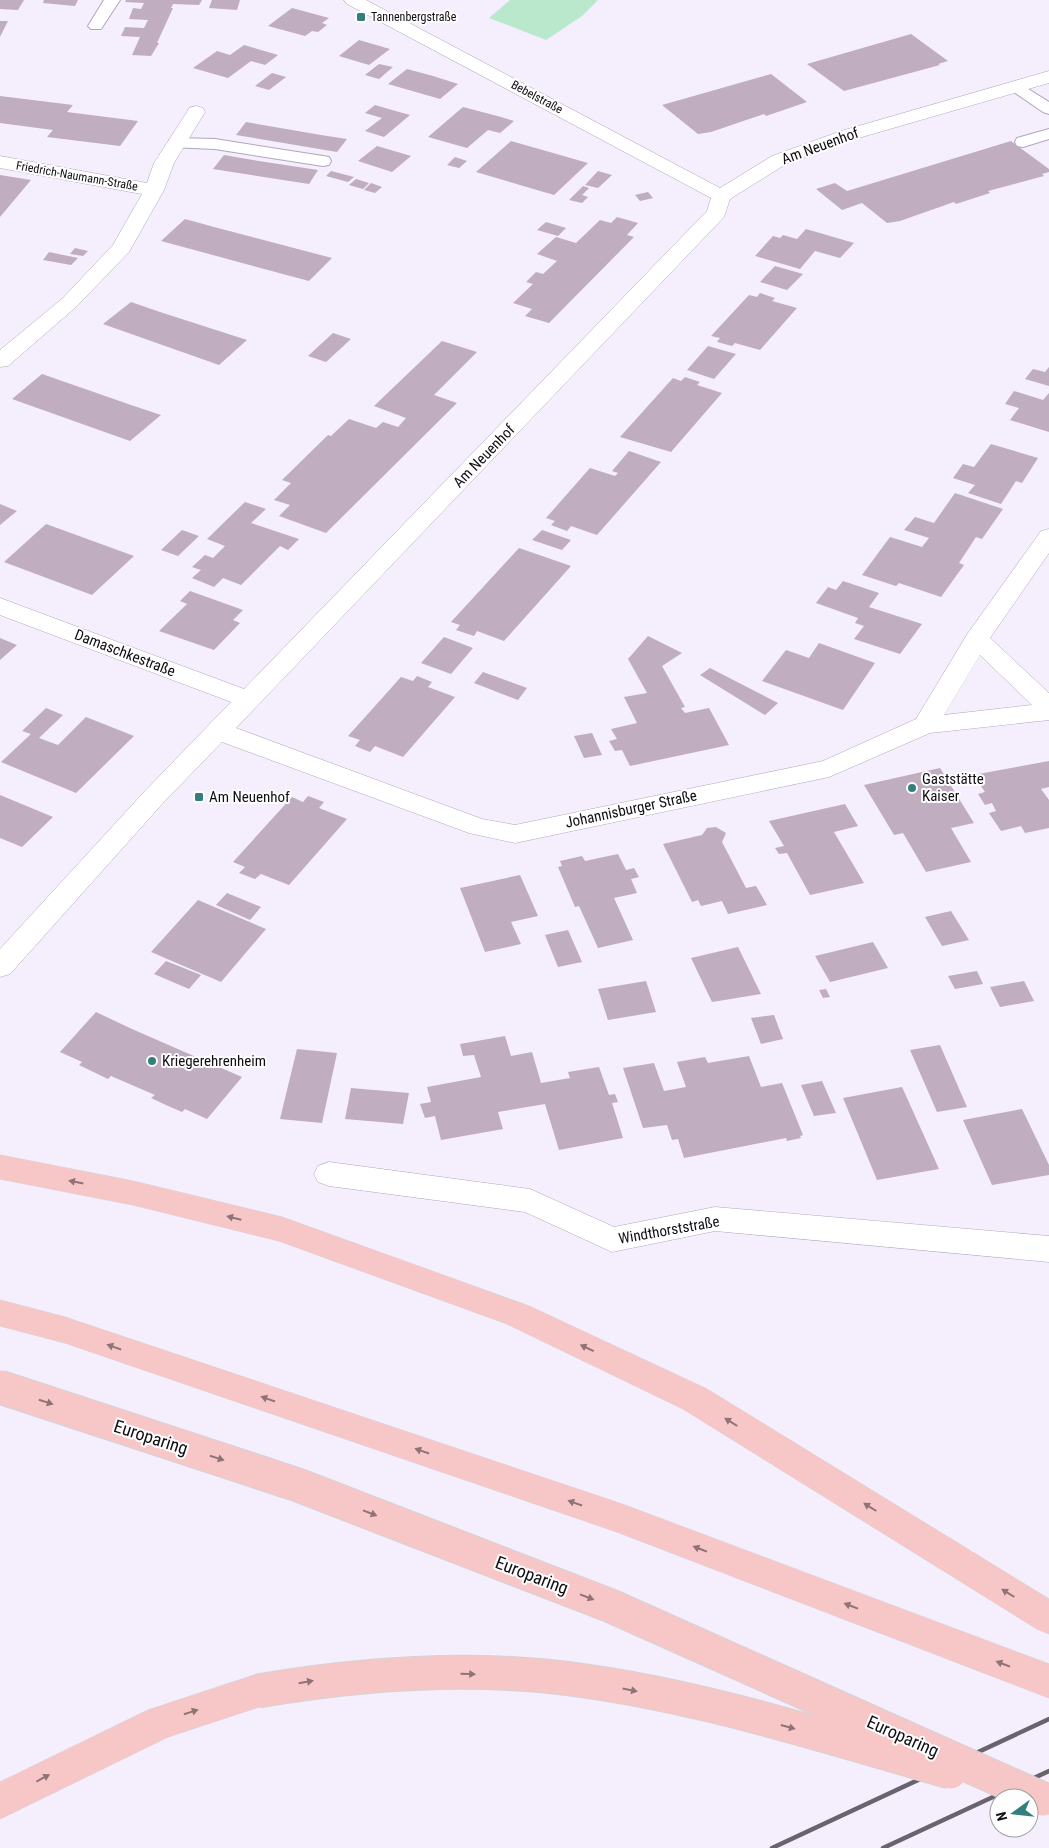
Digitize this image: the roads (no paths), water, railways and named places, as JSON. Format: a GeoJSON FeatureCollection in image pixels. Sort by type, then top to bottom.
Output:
{"type":"FeatureCollection","features":[{"type":"Feature","properties":{"kind":"highway"},"geometry":{"type":"LineString","coordinates":[[0,1167],[133,1193],[282,1229],[518,1316],[695,1399],[1049,1618]]}},
{"type":"Feature","properties":{"kind":"highway"},"geometry":{"type":"LineString","coordinates":[[0,1313],[65,1330],[622,1519],[1049,1681]]}},
{"type":"Feature","properties":{"kind":"highway","name":"Europaring"},"geometry":{"type":"LineString","coordinates":[[0,1387],[298,1485],[611,1606],[1046,1800]]}},
{"type":"Feature","properties":{"kind":"highway"},"geometry":{"type":"LineString","coordinates":[[0,1801],[65,1767],[161,1722],[258,1691],[313,1680],[450,1674],[515,1675],[582,1681],[690,1701],[1046,1800]]}},
{"type":"Feature","properties":{"kind":"street","name":"Bebelstraße"},"geometry":{"type":"LineString","coordinates":[[353,0],[721,196]]}},
{"type":"Feature","properties":{"kind":"street","name":"Am Neuenhof"},"geometry":{"type":"LineString","coordinates":[[0,967],[12,956],[154,797],[250,700],[716,213],[721,196],[779,160],[848,135],[1049,77]]}},
{"type":"Feature","properties":{"kind":"street","name":"Friedrich-Naumann-Straße"},"geometry":{"type":"LineString","coordinates":[[0,361],[70,302],[122,248],[154,190],[164,163],[196,112]]}},
{"type":"Feature","properties":{"kind":"street","name":"Friedrich-Naumann-Straße"},"geometry":{"type":"LineString","coordinates":[[0,162],[154,190]]}},
{"type":"Feature","properties":{"kind":"street"},"geometry":{"type":"LineString","coordinates":[[925,725],[977,638],[1049,536]]}},
{"type":"Feature","properties":{"kind":"street","name":"Damaschkestraße"},"geometry":{"type":"LineString","coordinates":[[0,606],[250,700]]}},
{"type":"Feature","properties":{"kind":"street"},"geometry":{"type":"LineString","coordinates":[[977,638],[1049,707]]}},
{"type":"Feature","properties":{"kind":"street","name":"Johannisburger Straße"},"geometry":{"type":"LineString","coordinates":[[219,732],[478,827],[515,834],[829,768],[925,725],[1049,712]]}},
{"type":"Feature","properties":{"kind":"street","name":"Windthorststraße"},"geometry":{"type":"LineString","coordinates":[[329,1174],[530,1201],[612,1240],[716,1219],[1049,1248]]}},
{"type":"Feature","properties":{"kind":"lane"},"geometry":{"type":"LineString","coordinates":[[96,26],[112,0]]}},
{"type":"Feature","properties":{"kind":"lane"},"geometry":{"type":"LineString","coordinates":[[1017,87],[1049,109]]}},
{"type":"Feature","properties":{"kind":"lane"},"geometry":{"type":"LineString","coordinates":[[1023,142],[1049,134]]}},
{"type":"Feature","properties":{"kind":"lane"},"geometry":{"type":"LineString","coordinates":[[176,143],[215,144],[322,161]]}},
{"type":"Feature","properties":{"kind":"railway"},"geometry":{"type":"LineString","coordinates":[[772,1848],[1049,1719]]}},
{"type":"Feature","properties":{"kind":"railway"},"geometry":{"type":"LineString","coordinates":[[883,1848],[1049,1771]]}},
{"type":"Feature","properties":{"kind":"place","name":"Tannenbergstraße"},"geometry":{"type":"Point","coordinates":[361,17]}},
{"type":"Feature","properties":{"kind":"place","name":"Gaststätte Kaiser"},"geometry":{"type":"Point","coordinates":[912,788]}},
{"type":"Feature","properties":{"kind":"place","name":"Am Neuenhof"},"geometry":{"type":"Point","coordinates":[199,797]}},
{"type":"Feature","properties":{"kind":"place","name":"Kriegerehrenheim"},"geometry":{"type":"Point","coordinates":[152,1061]}}]}
